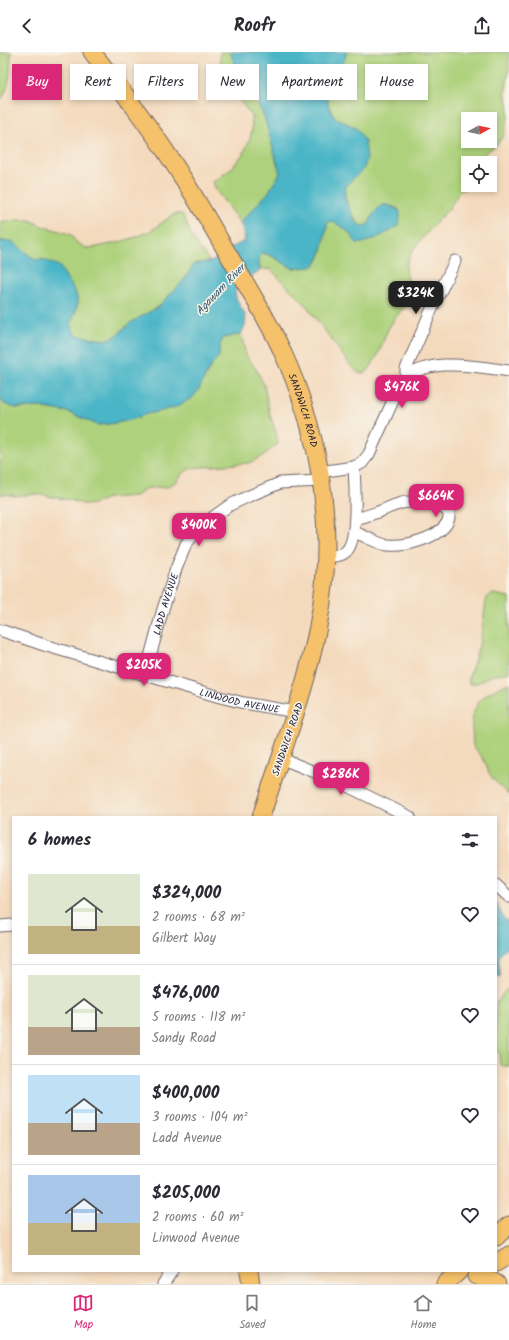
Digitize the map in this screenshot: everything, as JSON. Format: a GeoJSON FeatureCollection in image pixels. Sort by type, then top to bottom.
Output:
{"type":"FeatureCollection","features":[{"type":"Feature","properties":{"kind":"main road","name":"SANDWICH ROAD"},"geometry":{"type":"LineString","coordinates":[[92,52],[152,131],[194,196],[245,282],[289,366],[309,427],[320,476],[326,556],[324,587],[317,633],[307,677],[261,816]]}},
{"type":"Feature","properties":{"kind":"main road"},"geometry":{"type":"LineString","coordinates":[[497,1236],[509,1225]]}},
{"type":"Feature","properties":{"kind":"main road"},"geometry":{"type":"LineString","coordinates":[[497,1262],[509,1255]]}},
{"type":"Feature","properties":{"kind":"main road"},"geometry":{"type":"LineString","coordinates":[[249,1272],[251,1284]]}},
{"type":"Feature","properties":{"kind":"main road"},"geometry":{"type":"LineString","coordinates":[[445,1284],[458,1272]]}},
{"type":"Feature","properties":{"kind":"main road"},"geometry":{"type":"LineString","coordinates":[[475,1277],[497,1284]]}},
{"type":"Feature","properties":{"kind":"street"},"geometry":{"type":"LineString","coordinates":[[406,378],[406,369],[455,261]]}},
{"type":"Feature","properties":{"kind":"street"},"geometry":{"type":"LineString","coordinates":[[326,556],[338,556],[348,550],[354,532],[355,519],[354,467],[362,464],[369,454],[400,384],[416,371],[423,368],[439,366],[459,365],[509,371]]}},
{"type":"Feature","properties":{"kind":"street","name":"LADD AVENUE"},"geometry":{"type":"LineString","coordinates":[[146,675],[165,602],[176,569],[186,544],[194,534],[213,517],[230,505],[280,483],[320,476],[354,467]]}},
{"type":"Feature","properties":{"kind":"street"},"geometry":{"type":"LineString","coordinates":[[354,532],[386,545],[407,544],[433,535],[445,526],[449,516],[445,509],[436,504],[409,502],[396,504],[370,515],[355,519]]}},
{"type":"Feature","properties":{"kind":"street","name":"LINWOOD AVENUE"},"geometry":{"type":"LineString","coordinates":[[0,630],[47,646],[226,699],[296,712]]}},
{"type":"Feature","properties":{"kind":"street"},"geometry":{"type":"LineString","coordinates":[[280,758],[339,782],[408,816]]}},
{"type":"Feature","properties":{"kind":"street"},"geometry":{"type":"LineString","coordinates":[[497,886],[509,897]]}},
{"type":"Feature","properties":{"kind":"street"},"geometry":{"type":"LineString","coordinates":[[0,926],[12,925]]}},
{"type":"Feature","properties":{"kind":"street"},"geometry":{"type":"LineString","coordinates":[[163,1284],[171,1272]]}},
{"type":"Feature","properties":{"kind":"green space"},"geometry":{"type":"Polygon","coordinates":[[[0,52],[11,52],[11,56],[8,86],[0,100],[0,52]]]}},
{"type":"Feature","properties":{"kind":"green space"},"geometry":{"type":"Polygon","coordinates":[[[220,52],[230,52],[235,64],[221,64],[220,52]]]}},
{"type":"Feature","properties":{"kind":"green space"},"geometry":{"type":"Polygon","coordinates":[[[347,52],[509,52],[509,72],[505,94],[509,106],[508,118],[503,136],[497,144],[497,112],[461,112],[461,148],[492,148],[483,156],[461,156],[461,191],[448,210],[411,252],[406,265],[412,294],[410,300],[388,329],[378,355],[368,371],[364,373],[358,373],[351,366],[305,304],[270,269],[260,270],[259,258],[262,253],[273,257],[292,268],[303,268],[314,265],[320,258],[328,221],[333,222],[345,229],[357,243],[399,209],[388,205],[382,205],[368,225],[361,226],[358,223],[346,201],[345,190],[346,186],[352,179],[364,168],[358,130],[334,117],[329,107],[328,100],[357,100],[357,64],[343,64],[347,52]]]}},
{"type":"Feature","properties":{"kind":"green space"},"geometry":{"type":"Polygon","coordinates":[[[239,100],[255,100],[264,116],[280,173],[268,193],[240,223],[216,190],[213,182],[231,169],[243,154],[250,139],[252,129],[251,115],[239,100]]]}},
{"type":"Feature","properties":{"kind":"green space"},"geometry":{"type":"Polygon","coordinates":[[[174,214],[182,214],[192,237],[209,261],[194,264],[184,280],[158,307],[130,323],[116,336],[105,340],[75,335],[71,325],[78,303],[76,293],[59,266],[42,259],[35,260],[13,242],[0,241],[0,222],[30,220],[42,226],[70,234],[76,242],[86,248],[97,247],[139,236],[152,230],[174,214]]]}},
{"type":"Feature","properties":{"kind":"green space"},"geometry":{"type":"Polygon","coordinates":[[[241,334],[246,355],[257,371],[264,385],[278,444],[261,457],[249,463],[191,468],[183,473],[177,481],[167,487],[148,488],[136,496],[108,498],[93,504],[86,505],[70,500],[36,494],[15,496],[5,494],[0,495],[0,397],[4,404],[16,408],[40,407],[68,412],[98,425],[133,419],[198,391],[209,369],[219,356],[220,345],[223,338],[241,334]]]}},
{"type":"Feature","properties":{"kind":"green space"},"geometry":{"type":"Polygon","coordinates":[[[494,594],[509,597],[509,672],[491,676],[477,683],[469,684],[469,677],[479,646],[486,601],[489,595],[494,594]]]}},
{"type":"Feature","properties":{"kind":"green space"},"geometry":{"type":"Polygon","coordinates":[[[509,683],[509,794],[492,778],[483,758],[473,745],[472,720],[477,705],[486,695],[509,683]]]}},
{"type":"Feature","properties":{"kind":"green space"},"geometry":{"type":"Polygon","coordinates":[[[509,989],[509,1066],[503,1066],[500,1064],[499,1052],[497,1051],[497,1002],[506,990],[509,989]]]}},
{"type":"Feature","properties":{"kind":"water","name":"Agawam River"},"geometry":{"type":"Polygon","coordinates":[[[230,52],[347,52],[343,64],[267,64],[267,100],[328,100],[329,107],[334,117],[358,130],[365,142],[367,158],[364,168],[346,186],[344,197],[355,221],[361,226],[368,225],[374,213],[382,205],[388,205],[400,211],[397,226],[377,238],[357,243],[341,226],[328,221],[321,254],[315,264],[311,267],[292,268],[265,253],[262,253],[259,258],[260,270],[235,287],[236,297],[246,318],[241,334],[223,338],[220,345],[219,356],[209,369],[198,391],[192,398],[174,408],[116,423],[98,425],[68,412],[40,407],[16,408],[4,404],[0,397],[0,241],[13,242],[35,260],[41,259],[59,266],[76,293],[78,303],[71,325],[75,335],[105,340],[116,336],[130,323],[158,307],[184,280],[194,264],[214,261],[223,251],[243,242],[245,239],[240,223],[268,193],[280,173],[264,116],[255,100],[259,100],[259,64],[235,64],[230,52]]]}},
{"type":"Feature","properties":{"kind":"water"},"geometry":{"type":"Polygon","coordinates":[[[497,904],[504,919],[509,922],[509,945],[499,958],[500,978],[497,976],[497,904]]]}}]}
